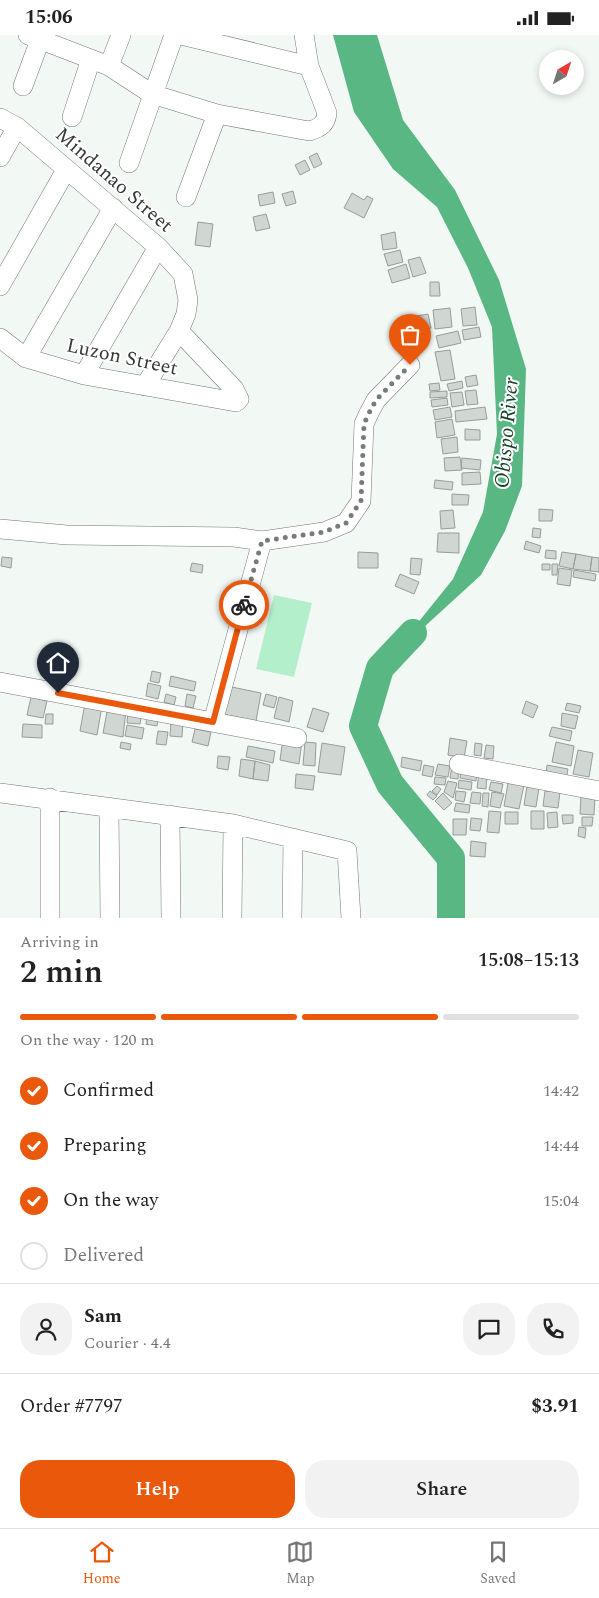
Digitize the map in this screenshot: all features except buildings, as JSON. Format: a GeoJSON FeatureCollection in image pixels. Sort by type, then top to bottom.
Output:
{"type":"FeatureCollection","features":[{"type":"Feature","properties":{"kind":"street"},"geometry":{"type":"LineString","coordinates":[[110,67],[121,35]]}},
{"type":"Feature","properties":{"kind":"street"},"geometry":{"type":"LineString","coordinates":[[129,163],[174,35]]}},
{"type":"Feature","properties":{"kind":"street"},"geometry":{"type":"LineString","coordinates":[[181,35],[309,66]]}},
{"type":"Feature","properties":{"kind":"street"},"geometry":{"type":"LineString","coordinates":[[23,86],[34,37],[110,67],[152,94],[217,114],[309,131],[319,128],[326,120],[327,113],[309,66],[304,35]]}},
{"type":"Feature","properties":{"kind":"street"},"geometry":{"type":"LineString","coordinates":[[72,117],[91,59]]}},
{"type":"Feature","properties":{"kind":"street"},"geometry":{"type":"LineString","coordinates":[[186,197],[217,114]]}},
{"type":"Feature","properties":{"kind":"street"},"geometry":{"type":"LineString","coordinates":[[0,157],[8,122]]}},
{"type":"Feature","properties":{"kind":"street","name":"Mindanao Street"},"geometry":{"type":"LineString","coordinates":[[8,122],[158,247],[183,274],[188,300],[186,313],[179,331]]}},
{"type":"Feature","properties":{"kind":"street"},"geometry":{"type":"LineString","coordinates":[[0,286],[66,170]]}},
{"type":"Feature","properties":{"kind":"street"},"geometry":{"type":"LineString","coordinates":[[26,358],[113,208]]}},
{"type":"Feature","properties":{"kind":"street"},"geometry":{"type":"LineString","coordinates":[[84,375],[158,247]]}},
{"type":"Feature","properties":{"kind":"street"},"geometry":{"type":"LineString","coordinates":[[145,386],[179,331]]}},
{"type":"Feature","properties":{"kind":"street","name":"Luzon Street"},"geometry":{"type":"LineString","coordinates":[[0,339],[26,358],[84,375],[231,402],[239,399],[234,389],[179,331]]}},
{"type":"Feature","properties":{"kind":"street"},"geometry":{"type":"LineString","coordinates":[[0,529],[67,535],[234,537],[262,541],[324,532],[346,523],[361,501],[364,424],[376,400],[410,365]]}},
{"type":"Feature","properties":{"kind":"street"},"geometry":{"type":"LineString","coordinates":[[213,722],[262,541]]}},
{"type":"Feature","properties":{"kind":"street"},"geometry":{"type":"LineString","coordinates":[[0,682],[297,738]]}},
{"type":"Feature","properties":{"kind":"street"},"geometry":{"type":"LineString","coordinates":[[459,764],[599,791]]}},
{"type":"Feature","properties":{"kind":"street"},"geometry":{"type":"LineString","coordinates":[[0,793],[50,798],[233,824],[347,851],[351,918]]}},
{"type":"Feature","properties":{"kind":"street"},"geometry":{"type":"LineString","coordinates":[[50,798],[50,918]]}},
{"type":"Feature","properties":{"kind":"street"},"geometry":{"type":"LineString","coordinates":[[109,807],[110,918]]}},
{"type":"Feature","properties":{"kind":"street"},"geometry":{"type":"LineString","coordinates":[[170,815],[171,918]]}},
{"type":"Feature","properties":{"kind":"street"},"geometry":{"type":"LineString","coordinates":[[232,918],[233,824]]}},
{"type":"Feature","properties":{"kind":"street"},"geometry":{"type":"LineString","coordinates":[[292,918],[293,838]]}},
{"type":"Feature","properties":{"kind":"shaded area"},"geometry":{"type":"Polygon","coordinates":[[[274,595],[312,603],[294,677],[256,669],[274,595]]]}},
{"type":"Feature","properties":{"kind":"water"},"geometry":{"type":"Polygon","coordinates":[[[333,35],[377,35],[403,120],[455,190],[499,280],[526,369],[522,486],[505,531],[481,575],[388,660],[453,579],[483,512],[497,434],[492,327],[468,268],[437,207],[393,169],[354,112],[333,35]]]}},
{"type":"Feature","properties":{"kind":"waterway","name":"Obispo River"},"geometry":{"type":"LineString","coordinates":[[413,633],[380,668],[363,726],[390,784],[451,858],[451,918]]}},
{"type":"Feature","properties":{"kind":"way so far"},"geometry":{"type":"LineString","coordinates":[[244,605],[262,541],[324,532],[346,523],[355,513],[361,501],[364,424],[376,400],[410,365]]}},
{"type":"Feature","properties":{"kind":"route"},"geometry":{"type":"LineString","coordinates":[[58,693],[213,722],[244,605]]}}]}
